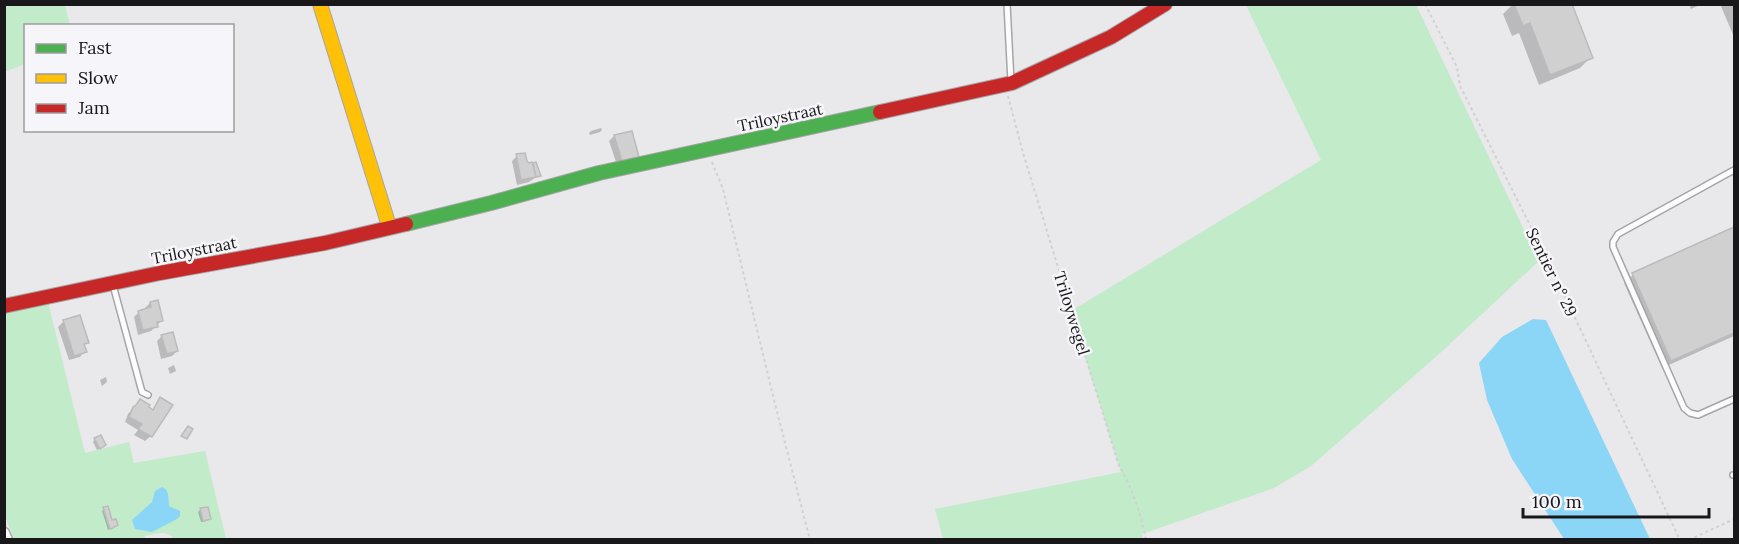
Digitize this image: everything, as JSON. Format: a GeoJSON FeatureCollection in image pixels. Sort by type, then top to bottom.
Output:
{"type":"FeatureCollection","features":[{"type":"Feature","properties":{"kind":"street"},"geometry":{"type":"LineString","coordinates":[[320,4],[389,226]]}},
{"type":"Feature","properties":{"kind":"street","name":"Triloystraat"},"geometry":{"type":"LineString","coordinates":[[4,306],[325,243],[491,203],[599,173],[1008,84],[1111,37],[1166,4]]}},
{"type":"Feature","properties":{"kind":"street"},"geometry":{"type":"LineString","coordinates":[[4,533],[7,540]]}},
{"type":"Feature","properties":{"kind":"lane"},"geometry":{"type":"LineString","coordinates":[[1007,4],[1008,84]]}},
{"type":"Feature","properties":{"kind":"lane"},"geometry":{"type":"LineString","coordinates":[[1734,170],[1618,234],[1613,242],[1613,247],[1684,408],[1698,415],[1734,399]]}},
{"type":"Feature","properties":{"kind":"lane"},"geometry":{"type":"LineString","coordinates":[[113,283],[142,392],[148,395]]}},
{"type":"Feature","properties":{"kind":"path","name":"Sentier n° 29"},"geometry":{"type":"LineString","coordinates":[[1425,4],[1456,67],[1460,86],[1551,267],[1680,540]]}},
{"type":"Feature","properties":{"kind":"path","name":"Triloywegel"},"geometry":{"type":"LineString","coordinates":[[1008,84],[1026,164],[1119,466],[1143,522],[1146,540]]}},
{"type":"Feature","properties":{"kind":"path"},"geometry":{"type":"LineString","coordinates":[[707,150],[723,189],[810,540]]}},
{"type":"Feature","properties":{"kind":"path"},"geometry":{"type":"LineString","coordinates":[[1689,540],[1734,519]]}},
{"type":"Feature","properties":{"kind":"green space"},"geometry":{"type":"Polygon","coordinates":[[[5,4],[65,5],[70,24],[24,24],[24,64],[5,72],[5,4]]]}},
{"type":"Feature","properties":{"kind":"green space"},"geometry":{"type":"Polygon","coordinates":[[[1246,5],[1416,5],[1539,261],[1438,355],[1311,466],[1274,488],[1142,533],[1143,539],[943,539],[935,509],[1121,472],[1071,311],[1321,160],[1246,5]]]}},
{"type":"Feature","properties":{"kind":"green space"},"geometry":{"type":"Polygon","coordinates":[[[48,302],[85,453],[129,442],[134,463],[205,451],[226,539],[174,539],[168,534],[161,533],[145,536],[144,540],[14,539],[4,513],[4,312],[48,302]]]}},
{"type":"Feature","properties":{"kind":"water"},"geometry":{"type":"Polygon","coordinates":[[[1533,319],[1546,320],[1650,539],[1564,539],[1512,459],[1487,400],[1479,363],[1502,337],[1533,319]]]}},
{"type":"Feature","properties":{"kind":"water"},"geometry":{"type":"Polygon","coordinates":[[[162,487],[167,492],[169,506],[180,511],[180,516],[152,532],[135,529],[132,520],[152,502],[155,491],[162,487]]]}},
{"type":"Feature","properties":{"kind":"building"},"geometry":{"type":"Polygon","coordinates":[[[1514,4],[1572,4],[1593,58],[1550,75],[1530,23],[1523,26],[1514,4]]]}},
{"type":"Feature","properties":{"kind":"building"},"geometry":{"type":"Polygon","coordinates":[[[632,131],[639,157],[622,161],[614,135],[632,131]]]}},
{"type":"Feature","properties":{"kind":"building"},"geometry":{"type":"Polygon","coordinates":[[[525,153],[527,161],[532,162],[536,177],[521,180],[516,154],[525,153]]]}},
{"type":"Feature","properties":{"kind":"building"},"geometry":{"type":"Polygon","coordinates":[[[536,162],[541,176],[536,177],[533,163],[536,162]]]}},
{"type":"Feature","properties":{"kind":"building"},"geometry":{"type":"Polygon","coordinates":[[[1734,227],[1734,333],[1671,361],[1632,273],[1734,227]]]}},
{"type":"Feature","properties":{"kind":"building"},"geometry":{"type":"Polygon","coordinates":[[[158,300],[163,321],[157,322],[158,327],[143,330],[138,311],[151,307],[150,302],[158,300]]]}},
{"type":"Feature","properties":{"kind":"building"},"geometry":{"type":"Polygon","coordinates":[[[80,315],[89,343],[84,344],[87,352],[74,356],[63,320],[80,315]]]}},
{"type":"Feature","properties":{"kind":"building"},"geometry":{"type":"Polygon","coordinates":[[[173,332],[178,351],[167,354],[161,335],[173,332]]]}},
{"type":"Feature","properties":{"kind":"building"},"geometry":{"type":"Polygon","coordinates":[[[160,397],[173,405],[152,437],[138,429],[142,424],[129,417],[133,407],[140,399],[150,405],[149,407],[153,410],[160,397]]]}},
{"type":"Feature","properties":{"kind":"building"},"geometry":{"type":"Polygon","coordinates":[[[188,426],[193,429],[187,439],[181,436],[188,426]]]}},
{"type":"Feature","properties":{"kind":"building"},"geometry":{"type":"Polygon","coordinates":[[[101,435],[106,445],[100,449],[94,438],[101,435]]]}},
{"type":"Feature","properties":{"kind":"building"},"geometry":{"type":"Polygon","coordinates":[[[108,506],[112,520],[116,519],[118,525],[111,529],[103,507],[108,506]]]}},
{"type":"Feature","properties":{"kind":"building"},"geometry":{"type":"Polygon","coordinates":[[[208,507],[211,519],[203,521],[200,508],[208,507]]]}},
{"type":"Feature","properties":{"kind":"traffic: fast"},"geometry":{"type":"LineString","coordinates":[[406,224],[599,173],[880,112]]}},
{"type":"Feature","properties":{"kind":"traffic: slow"},"geometry":{"type":"LineString","coordinates":[[320,4],[389,226]]}},
{"type":"Feature","properties":{"kind":"traffic: jam"},"geometry":{"type":"LineString","coordinates":[[880,112],[1012,83],[1111,37],[1165,4]]}},
{"type":"Feature","properties":{"kind":"traffic: jam"},"geometry":{"type":"LineString","coordinates":[[4,306],[160,273],[325,243],[406,224]]}}]}
